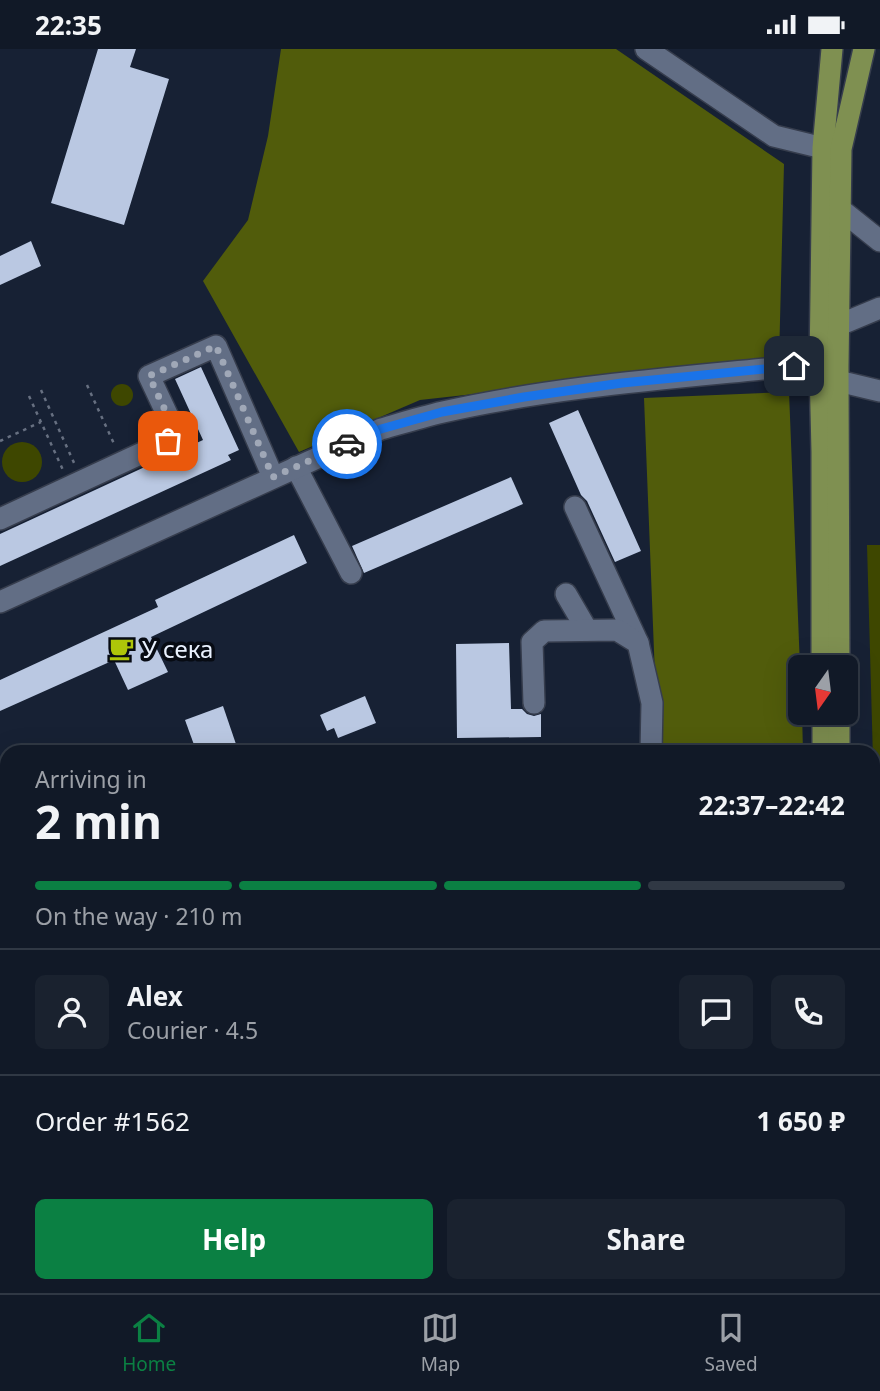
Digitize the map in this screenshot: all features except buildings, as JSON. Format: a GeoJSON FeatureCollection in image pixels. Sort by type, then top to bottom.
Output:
{"type":"FeatureCollection","features":[{"type":"Feature","properties":{"kind":"main road"},"geometry":{"type":"LineString","coordinates":[[832,49],[832,372],[839,655]]}},
{"type":"Feature","properties":{"kind":"main road"},"geometry":{"type":"LineString","coordinates":[[822,655],[822,452],[839,325],[840,209],[832,149],[864,49]]}},
{"type":"Feature","properties":{"kind":"main road"},"geometry":{"type":"LineString","coordinates":[[822,725],[823,745]]}},
{"type":"Feature","properties":{"kind":"main road"},"geometry":{"type":"LineString","coordinates":[[839,725],[839,745]]}},
{"type":"Feature","properties":{"kind":"street"},"geometry":{"type":"LineString","coordinates":[[646,49],[774,136],[832,149]]}},
{"type":"Feature","properties":{"kind":"street"},"geometry":{"type":"LineString","coordinates":[[840,209],[880,241]]}},
{"type":"Feature","properties":{"kind":"street"},"geometry":{"type":"LineString","coordinates":[[839,325],[880,307]]}},
{"type":"Feature","properties":{"kind":"street"},"geometry":{"type":"LineString","coordinates":[[0,519],[173,437],[173,427],[149,376],[216,346],[273,477]]}},
{"type":"Feature","properties":{"kind":"street"},"geometry":{"type":"LineString","coordinates":[[0,602],[381,429],[442,412],[622,383],[794,366],[832,372],[880,391]]}},
{"type":"Feature","properties":{"kind":"street"},"geometry":{"type":"LineString","coordinates":[[296,467],[351,573]]}},
{"type":"Feature","properties":{"kind":"street"},"geometry":{"type":"LineString","coordinates":[[575,507],[638,643],[652,703],[651,745]]}},
{"type":"Feature","properties":{"kind":"street"},"geometry":{"type":"LineString","coordinates":[[566,594],[587,631]]}},
{"type":"Feature","properties":{"kind":"street"},"geometry":{"type":"LineString","coordinates":[[534,703],[531,642],[544,631],[617,630],[638,643]]}},
{"type":"Feature","properties":{"kind":"path"},"geometry":{"type":"LineString","coordinates":[[88,386],[120,455]]}},
{"type":"Feature","properties":{"kind":"path"},"geometry":{"type":"LineString","coordinates":[[41,390],[77,483]]}},
{"type":"Feature","properties":{"kind":"path"},"geometry":{"type":"LineString","coordinates":[[29,396],[77,483]]}},
{"type":"Feature","properties":{"kind":"path"},"geometry":{"type":"LineString","coordinates":[[0,441],[41,422]]}},
{"type":"Feature","properties":{"kind":"green space"},"geometry":{"type":"Polygon","coordinates":[[[281,49],[616,49],[784,164],[779,360],[420,400],[299,452],[203,281],[248,220],[268,136],[281,49]]]}},
{"type":"Feature","properties":{"kind":"green space"},"geometry":{"type":"Polygon","coordinates":[[[122,384],[130,387],[133,395],[130,403],[122,406],[114,403],[111,395],[114,387],[122,384]]]}},
{"type":"Feature","properties":{"kind":"green space"},"geometry":{"type":"Polygon","coordinates":[[[789,392],[800,655],[788,655],[788,725],[802,725],[803,745],[658,745],[644,398],[789,392]]]}},
{"type":"Feature","properties":{"kind":"green space"},"geometry":{"type":"Polygon","coordinates":[[[22,442],[36,448],[42,462],[36,476],[22,482],[8,476],[2,462],[8,448],[22,442]]]}},
{"type":"Feature","properties":{"kind":"green space"},"geometry":{"type":"Polygon","coordinates":[[[867,545],[880,545],[880,745],[873,745],[867,545]]]}},
{"type":"Feature","properties":{"kind":"way so far"},"geometry":{"type":"LineString","coordinates":[[168,441],[173,437],[173,427],[149,376],[216,346],[273,477],[347,444]]}},
{"type":"Feature","properties":{"kind":"place","name":"У сека"},"geometry":{"type":"Point","coordinates":[122,648]}},
{"type":"Feature","properties":{"kind":"route"},"geometry":{"type":"LineString","coordinates":[[347,444],[381,429],[442,412],[524,397],[622,383],[794,366]]}}]}
